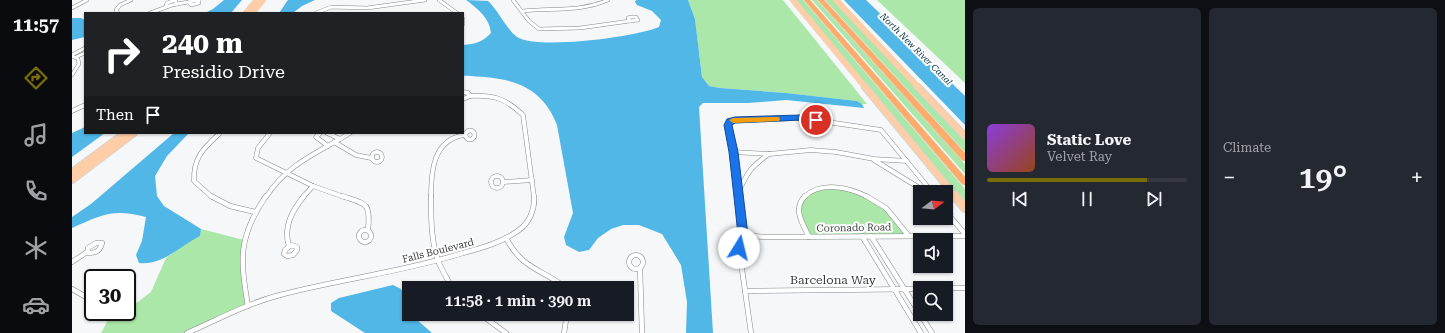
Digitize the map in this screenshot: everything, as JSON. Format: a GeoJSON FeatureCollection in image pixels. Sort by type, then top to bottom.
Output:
{"type":"FeatureCollection","features":[{"type":"Feature","properties":{"kind":"highway"},"geometry":{"type":"LineString","coordinates":[[807,0],[965,182]]}},
{"type":"Feature","properties":{"kind":"highway"},"geometry":{"type":"LineString","coordinates":[[822,0],[965,158]]}},
{"type":"Feature","properties":{"kind":"main road"},"geometry":{"type":"LineString","coordinates":[[247,12],[256,0]]}},
{"type":"Feature","properties":{"kind":"main road"},"geometry":{"type":"LineString","coordinates":[[253,12],[263,0]]}},
{"type":"Feature","properties":{"kind":"main road"},"geometry":{"type":"LineString","coordinates":[[793,0],[965,208]]}},
{"type":"Feature","properties":{"kind":"main road"},"geometry":{"type":"LineString","coordinates":[[836,0],[965,136]]}},
{"type":"Feature","properties":{"kind":"main road"},"geometry":{"type":"LineString","coordinates":[[72,172],[124,134]]}},
{"type":"Feature","properties":{"kind":"main road"},"geometry":{"type":"LineString","coordinates":[[72,180],[133,134]]}},
{"type":"Feature","properties":{"kind":"street"},"geometry":{"type":"LineString","coordinates":[[72,8],[87,0]]}},
{"type":"Feature","properties":{"kind":"street"},"geometry":{"type":"LineString","coordinates":[[117,12],[116,10],[120,5],[131,0]]}},
{"type":"Feature","properties":{"kind":"street"},"geometry":{"type":"LineString","coordinates":[[152,12],[166,6],[199,0]]}},
{"type":"Feature","properties":{"kind":"street"},"geometry":{"type":"LineString","coordinates":[[318,12],[331,7],[367,8],[425,0]]}},
{"type":"Feature","properties":{"kind":"street"},"geometry":{"type":"LineString","coordinates":[[439,0],[456,12]]}},
{"type":"Feature","properties":{"kind":"street"},"geometry":{"type":"LineString","coordinates":[[513,0],[534,27],[539,29],[580,28],[630,21]]}},
{"type":"Feature","properties":{"kind":"street"},"geometry":{"type":"LineString","coordinates":[[523,11],[579,7],[602,3],[608,0]]}},
{"type":"Feature","properties":{"kind":"street"},"geometry":{"type":"LineString","coordinates":[[73,56],[84,49]]}},
{"type":"Feature","properties":{"kind":"street"},"geometry":{"type":"LineString","coordinates":[[73,56],[84,53]]}},
{"type":"Feature","properties":{"kind":"street"},"geometry":{"type":"LineString","coordinates":[[72,75],[79,64],[78,59],[73,56]]}},
{"type":"Feature","properties":{"kind":"street"},"geometry":{"type":"LineString","coordinates":[[464,92],[468,93],[470,96]]}},
{"type":"Feature","properties":{"kind":"street","name":"Falls Boulevard"},"geometry":{"type":"LineString","coordinates":[[187,333],[248,306],[279,295],[438,261],[491,245],[520,230],[530,218],[535,205],[522,115],[502,98],[495,95],[470,96],[464,99]]}},
{"type":"Feature","properties":{"kind":"street"},"geometry":{"type":"LineString","coordinates":[[72,112],[84,106]]}},
{"type":"Feature","properties":{"kind":"street"},"geometry":{"type":"LineString","coordinates":[[751,333],[739,248],[743,235],[739,191],[728,125],[730,121],[801,118],[875,128],[881,130],[926,185]]}},
{"type":"Feature","properties":{"kind":"street"},"geometry":{"type":"LineString","coordinates":[[219,134],[198,156],[193,164],[194,181],[199,188],[219,200],[244,211],[255,212]]}},
{"type":"Feature","properties":{"kind":"street"},"geometry":{"type":"LineString","coordinates":[[269,134],[257,148],[255,153],[256,158],[313,186],[365,204],[370,212],[368,230]]}},
{"type":"Feature","properties":{"kind":"street"},"geometry":{"type":"LineString","coordinates":[[319,134],[316,137],[317,139],[328,146]]}},
{"type":"Feature","properties":{"kind":"street"},"geometry":{"type":"LineString","coordinates":[[329,134],[340,139]]}},
{"type":"Feature","properties":{"kind":"street"},"geometry":{"type":"LineString","coordinates":[[248,306],[242,270],[243,250],[249,224],[255,212],[264,199],[303,160],[348,134]]}},
{"type":"Feature","properties":{"kind":"street"},"geometry":{"type":"LineString","coordinates":[[448,281],[438,261],[431,207],[436,155],[444,144],[452,138],[464,135]]}},
{"type":"Feature","properties":{"kind":"street"},"geometry":{"type":"LineString","coordinates":[[334,142],[355,155],[371,158]]}},
{"type":"Feature","properties":{"kind":"street"},"geometry":{"type":"LineString","coordinates":[[733,152],[769,154],[811,150],[836,152],[874,159],[907,161]]}},
{"type":"Feature","properties":{"kind":"street"},"geometry":{"type":"LineString","coordinates":[[739,191],[753,164],[769,154]]}},
{"type":"Feature","properties":{"kind":"street"},"geometry":{"type":"LineString","coordinates":[[874,159],[881,165],[916,185]]}},
{"type":"Feature","properties":{"kind":"street"},"geometry":{"type":"LineString","coordinates":[[736,173],[747,173]]}},
{"type":"Feature","properties":{"kind":"street"},"geometry":{"type":"LineString","coordinates":[[504,182],[532,180]]}},
{"type":"Feature","properties":{"kind":"street"},"geometry":{"type":"LineString","coordinates":[[920,185],[924,182]]}},
{"type":"Feature","properties":{"kind":"street"},"geometry":{"type":"LineString","coordinates":[[289,246],[286,239],[286,234],[292,213],[299,201],[313,186]]}},
{"type":"Feature","properties":{"kind":"street"},"geometry":{"type":"LineString","coordinates":[[809,237],[799,216],[799,205],[802,198],[815,189],[830,188],[847,189],[862,194],[882,205],[893,215],[908,236]]}},
{"type":"Feature","properties":{"kind":"street"},"geometry":{"type":"LineString","coordinates":[[953,220],[965,235]]}},
{"type":"Feature","properties":{"kind":"street","name":"Coronado Road"},"geometry":{"type":"LineString","coordinates":[[743,235],[765,237],[965,235]]}},
{"type":"Feature","properties":{"kind":"street"},"geometry":{"type":"LineString","coordinates":[[862,236],[921,333]]}},
{"type":"Feature","properties":{"kind":"street"},"geometry":{"type":"LineString","coordinates":[[871,236],[932,333]]}},
{"type":"Feature","properties":{"kind":"street"},"geometry":{"type":"LineString","coordinates":[[506,238],[512,250],[521,261],[534,270],[556,281]]}},
{"type":"Feature","properties":{"kind":"street"},"geometry":{"type":"LineString","coordinates":[[72,262],[87,252]]}},
{"type":"Feature","properties":{"kind":"street"},"geometry":{"type":"LineString","coordinates":[[640,268],[642,272],[642,333]]}},
{"type":"Feature","properties":{"kind":"street"},"geometry":{"type":"LineString","coordinates":[[953,288],[965,288]]}},
{"type":"Feature","properties":{"kind":"street"},"geometry":{"type":"LineString","coordinates":[[72,289],[84,296]]}},
{"type":"Feature","properties":{"kind":"street","name":"Barcelona Way"},"geometry":{"type":"LineString","coordinates":[[745,291],[913,289]]}},
{"type":"Feature","properties":{"kind":"street"},"geometry":{"type":"LineString","coordinates":[[490,321],[506,333]]}},
{"type":"Feature","properties":{"kind":"street"},"geometry":{"type":"LineString","coordinates":[[564,333],[566,321]]}},
{"type":"Feature","properties":{"kind":"green space"},"geometry":{"type":"Polygon","coordinates":[[[688,0],[783,0],[867,104],[862,104],[857,101],[709,86],[702,77],[695,19],[688,0]]]}},
{"type":"Feature","properties":{"kind":"green space"},"geometry":{"type":"Polygon","coordinates":[[[795,0],[803,0],[965,189],[965,204],[953,190],[953,185],[949,185],[795,0]]]}},
{"type":"Feature","properties":{"kind":"green space"},"geometry":{"type":"Polygon","coordinates":[[[812,0],[817,0],[965,164],[965,174],[812,0]]]}},
{"type":"Feature","properties":{"kind":"green space"},"geometry":{"type":"Polygon","coordinates":[[[825,0],[834,0],[965,139],[965,152],[825,0]]]}},
{"type":"Feature","properties":{"kind":"green space"},"geometry":{"type":"Polygon","coordinates":[[[877,0],[965,0],[965,83],[877,0]]]}},
{"type":"Feature","properties":{"kind":"green space"},"geometry":{"type":"Polygon","coordinates":[[[822,188],[847,189],[882,205],[908,235],[809,237],[799,216],[802,198],[822,188]]]}},
{"type":"Feature","properties":{"kind":"green space"},"geometry":{"type":"Polygon","coordinates":[[[201,229],[244,240],[243,250],[248,306],[187,333],[101,333],[107,321],[136,321],[136,303],[151,292],[166,258],[189,241],[200,236],[201,229]]]}},
{"type":"Feature","properties":{"kind":"water"},"geometry":{"type":"Polygon","coordinates":[[[224,0],[242,0],[232,12],[207,12],[224,0]]]}},
{"type":"Feature","properties":{"kind":"water"},"geometry":{"type":"Polygon","coordinates":[[[288,0],[315,0],[302,6],[294,12],[280,12],[288,0]]]}},
{"type":"Feature","properties":{"kind":"water"},"geometry":{"type":"Polygon","coordinates":[[[466,0],[488,1],[513,34],[528,41],[587,41],[630,35],[659,27],[661,20],[652,11],[637,5],[635,2],[636,0],[688,0],[695,19],[702,77],[709,86],[857,101],[862,104],[864,108],[786,100],[748,103],[703,103],[699,107],[713,333],[686,333],[687,302],[681,265],[662,234],[639,225],[623,225],[611,229],[598,238],[589,250],[579,252],[566,245],[564,237],[573,213],[557,125],[552,113],[529,89],[509,81],[464,76],[464,45],[485,39],[491,33],[488,22],[479,10],[466,0]]]}},
{"type":"Feature","properties":{"kind":"water","name":"North New River Canal"},"geometry":{"type":"Polygon","coordinates":[[[844,0],[866,0],[965,96],[965,125],[844,0]]]}},
{"type":"Feature","properties":{"kind":"water"},"geometry":{"type":"Polygon","coordinates":[[[72,18],[81,18],[84,20],[84,37],[72,40],[72,18]]]}},
{"type":"Feature","properties":{"kind":"water"},"geometry":{"type":"Polygon","coordinates":[[[84,127],[84,134],[104,134],[72,157],[72,133],[84,127]]]}},
{"type":"Feature","properties":{"kind":"water"},"geometry":{"type":"Polygon","coordinates":[[[173,134],[188,134],[167,156],[155,176],[157,196],[164,206],[201,229],[200,236],[163,258],[147,263],[139,263],[136,255],[142,241],[146,217],[125,213],[108,214],[99,216],[72,228],[72,217],[91,204],[173,134]]]}},
{"type":"Feature","properties":{"kind":"water"},"geometry":{"type":"Polygon","coordinates":[[[393,285],[402,291],[402,321],[418,321],[432,333],[365,333],[331,311],[331,303],[339,298],[393,285]]]}},
{"type":"Feature","properties":{"kind":"slow traffic"},"geometry":{"type":"LineString","coordinates":[[733,120],[776,119]]}},
{"type":"Feature","properties":{"kind":"route"},"geometry":{"type":"LineString","coordinates":[[739,248],[743,235],[739,191],[728,125],[730,121],[801,118],[816,120]]}}]}
